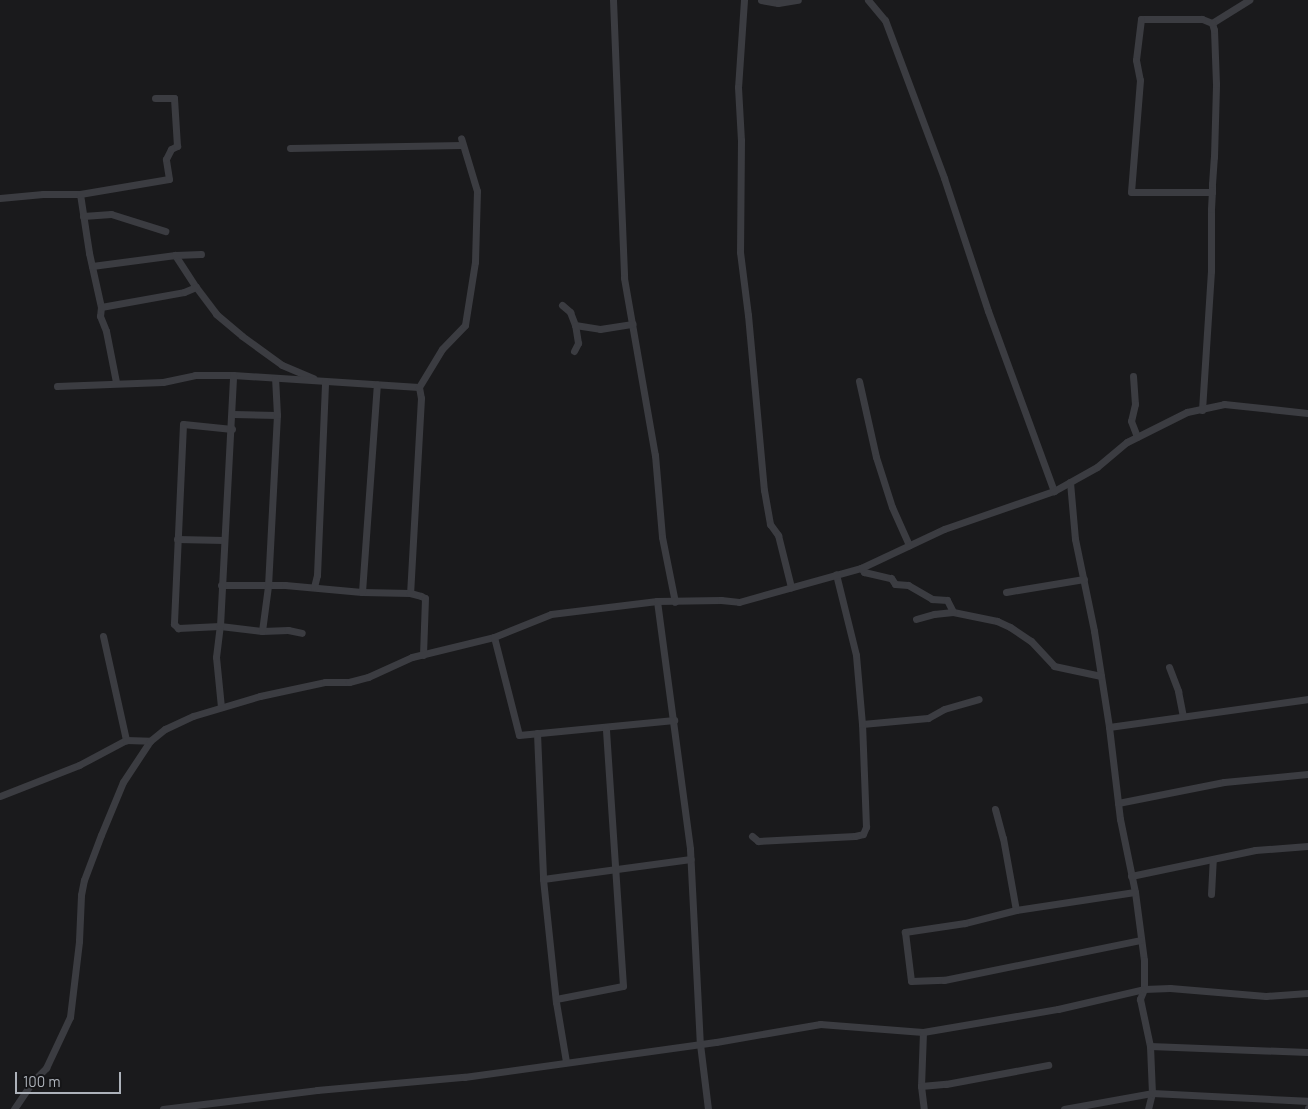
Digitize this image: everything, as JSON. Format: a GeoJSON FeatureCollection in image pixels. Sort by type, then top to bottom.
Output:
{"type":"FeatureCollection","features":[{"type":"Feature","properties":{"kind":"street"},"geometry":{"type":"LineString","coordinates":[[613,0],[624,278],[655,454],[662,537],[675,602]]}},
{"type":"Feature","properties":{"kind":"street"},"geometry":{"type":"LineString","coordinates":[[744,0],[738,87],[742,180],[740,252],[748,315],[764,490],[770,524],[778,535],[791,588]]}},
{"type":"Feature","properties":{"kind":"street"},"geometry":{"type":"LineString","coordinates":[[761,0],[778,3],[798,0]]}},
{"type":"Feature","properties":{"kind":"street"},"geometry":{"type":"LineString","coordinates":[[868,0],[886,20],[944,178],[988,311],[1054,491]]}},
{"type":"Feature","properties":{"kind":"street"},"geometry":{"type":"LineString","coordinates":[[1212,23],[1249,0]]}},
{"type":"Feature","properties":{"kind":"street"},"geometry":{"type":"LineString","coordinates":[[1212,23],[1202,19],[1141,19],[1136,60],[1140,80],[1131,192],[1212,192]]}},
{"type":"Feature","properties":{"kind":"street"},"geometry":{"type":"LineString","coordinates":[[1202,410],[1211,271],[1216,84],[1212,23]]}},
{"type":"Feature","properties":{"kind":"street"},"geometry":{"type":"LineString","coordinates":[[0,198],[43,194],[80,194],[170,179],[166,159],[171,149],[177,146],[174,98],[155,98]]}},
{"type":"Feature","properties":{"kind":"street"},"geometry":{"type":"LineString","coordinates":[[290,148],[461,142],[477,191],[475,262],[465,325],[442,349],[419,388],[421,398],[410,593]]}},
{"type":"Feature","properties":{"kind":"street"},"geometry":{"type":"LineString","coordinates":[[80,194],[101,307],[100,316],[106,332],[116,382]]}},
{"type":"Feature","properties":{"kind":"street"},"geometry":{"type":"LineString","coordinates":[[83,216],[111,214],[165,231]]}},
{"type":"Feature","properties":{"kind":"street"},"geometry":{"type":"LineString","coordinates":[[92,266],[175,255],[201,254]]}},
{"type":"Feature","properties":{"kind":"street"},"geometry":{"type":"LineString","coordinates":[[175,255],[216,314],[242,336],[282,365],[322,381]]}},
{"type":"Feature","properties":{"kind":"street"},"geometry":{"type":"LineString","coordinates":[[101,307],[184,292],[196,287]]}},
{"type":"Feature","properties":{"kind":"street"},"geometry":{"type":"LineString","coordinates":[[562,305],[570,312],[576,325],[578,343],[574,351]]}},
{"type":"Feature","properties":{"kind":"street"},"geometry":{"type":"LineString","coordinates":[[576,325],[600,329],[633,324]]}},
{"type":"Feature","properties":{"kind":"street"},"geometry":{"type":"LineString","coordinates":[[57,386],[116,382],[163,382],[196,375],[233,375],[419,388]]}},
{"type":"Feature","properties":{"kind":"street"},"geometry":{"type":"LineString","coordinates":[[221,707],[216,657],[220,626],[221,585],[233,414],[233,375]]}},
{"type":"Feature","properties":{"kind":"street"},"geometry":{"type":"LineString","coordinates":[[1133,376],[1135,404],[1131,421],[1137,437]]}},
{"type":"Feature","properties":{"kind":"street"},"geometry":{"type":"LineString","coordinates":[[262,631],[268,586],[277,415],[276,379]]}},
{"type":"Feature","properties":{"kind":"street"},"geometry":{"type":"LineString","coordinates":[[314,587],[317,575],[322,381]]}},
{"type":"Feature","properties":{"kind":"street"},"geometry":{"type":"LineString","coordinates":[[859,381],[876,457],[892,507],[909,545]]}},
{"type":"Feature","properties":{"kind":"street"},"geometry":{"type":"LineString","coordinates":[[362,592],[377,385]]}},
{"type":"Feature","properties":{"kind":"street"},"geometry":{"type":"LineString","coordinates":[[14,1109],[32,1082],[46,1068],[70,1017],[84,880],[123,782],[150,741],[165,729],[193,716],[221,707],[301,686],[358,679],[412,657],[494,637],[551,614],[657,601],[721,600],[739,602],[861,568],[944,529],[1054,491],[1097,467],[1127,442],[1187,412],[1224,404],[1241,404],[1308,413]]}},
{"type":"Feature","properties":{"kind":"street"},"geometry":{"type":"LineString","coordinates":[[233,414],[277,415]]}},
{"type":"Feature","properties":{"kind":"street"},"geometry":{"type":"LineString","coordinates":[[232,429],[183,424],[174,624],[178,628],[220,626],[262,631],[288,630],[302,633]]}},
{"type":"Feature","properties":{"kind":"street"},"geometry":{"type":"LineString","coordinates":[[1070,482],[1074,539],[1084,579],[1101,676],[1118,803],[1135,892],[1144,960],[1144,989],[1140,999],[1150,1046],[1152,1093],[1148,1109]]}},
{"type":"Feature","properties":{"kind":"street"},"geometry":{"type":"LineString","coordinates":[[177,539],[224,540]]}},
{"type":"Feature","properties":{"kind":"street"},"geometry":{"type":"LineString","coordinates":[[861,568],[864,572],[891,578],[895,584],[908,585],[932,599],[947,600],[953,612]]}},
{"type":"Feature","properties":{"kind":"street"},"geometry":{"type":"LineString","coordinates":[[752,836],[758,841],[855,836],[863,834],[866,827],[862,724],[856,655],[836,574]]}},
{"type":"Feature","properties":{"kind":"street"},"geometry":{"type":"LineString","coordinates":[[1006,592],[1084,579]]}},
{"type":"Feature","properties":{"kind":"street"},"geometry":{"type":"LineString","coordinates":[[221,585],[314,587],[362,592],[410,593],[426,598],[423,655]]}},
{"type":"Feature","properties":{"kind":"street"},"geometry":{"type":"LineString","coordinates":[[657,601],[691,859],[700,1044],[708,1109]]}},
{"type":"Feature","properties":{"kind":"street"},"geometry":{"type":"LineString","coordinates":[[916,619],[934,614],[953,612],[998,621],[1031,641],[1054,666],[1101,676]]}},
{"type":"Feature","properties":{"kind":"street"},"geometry":{"type":"LineString","coordinates":[[103,636],[126,740]]}},
{"type":"Feature","properties":{"kind":"street"},"geometry":{"type":"LineString","coordinates":[[494,637],[519,735],[674,720]]}},
{"type":"Feature","properties":{"kind":"street"},"geometry":{"type":"LineString","coordinates":[[1169,667],[1178,690],[1182,716]]}},
{"type":"Feature","properties":{"kind":"street"},"geometry":{"type":"LineString","coordinates":[[862,724],[885,724],[908,718],[928,718],[944,709],[979,699]]}},
{"type":"Feature","properties":{"kind":"street"},"geometry":{"type":"LineString","coordinates":[[1109,726],[1308,699]]}},
{"type":"Feature","properties":{"kind":"street"},"geometry":{"type":"LineString","coordinates":[[556,999],[623,986],[606,728]]}},
{"type":"Feature","properties":{"kind":"street"},"geometry":{"type":"LineString","coordinates":[[537,733],[543,879],[556,999],[566,1062]]}},
{"type":"Feature","properties":{"kind":"street"},"geometry":{"type":"LineString","coordinates":[[0,796],[79,765],[126,740],[150,741]]}},
{"type":"Feature","properties":{"kind":"street"},"geometry":{"type":"LineString","coordinates":[[1118,803],[1224,782],[1308,774]]}},
{"type":"Feature","properties":{"kind":"street"},"geometry":{"type":"LineString","coordinates":[[995,809],[1003,838],[1016,910]]}},
{"type":"Feature","properties":{"kind":"street"},"geometry":{"type":"LineString","coordinates":[[1131,876],[1255,850],[1308,846]]}},
{"type":"Feature","properties":{"kind":"street"},"geometry":{"type":"LineString","coordinates":[[543,879],[691,859]]}},
{"type":"Feature","properties":{"kind":"street"},"geometry":{"type":"LineString","coordinates":[[1211,894],[1213,860]]}},
{"type":"Feature","properties":{"kind":"street"},"geometry":{"type":"LineString","coordinates":[[1135,892],[1016,910],[965,923],[905,932],[911,981],[944,980],[1140,940]]}},
{"type":"Feature","properties":{"kind":"street"},"geometry":{"type":"LineString","coordinates":[[163,1109],[317,1090],[437,1080],[700,1044],[820,1024],[923,1032],[1058,1010],[1144,989],[1170,988],[1266,996],[1308,993]]}},
{"type":"Feature","properties":{"kind":"street"},"geometry":{"type":"LineString","coordinates":[[923,1032],[922,1086],[924,1109]]}},
{"type":"Feature","properties":{"kind":"street"},"geometry":{"type":"LineString","coordinates":[[1150,1046],[1308,1052]]}},
{"type":"Feature","properties":{"kind":"street"},"geometry":{"type":"LineString","coordinates":[[922,1086],[946,1084],[1048,1065]]}},
{"type":"Feature","properties":{"kind":"street"},"geometry":{"type":"LineString","coordinates":[[1064,1109],[1152,1093],[1308,1101]]}}]}
